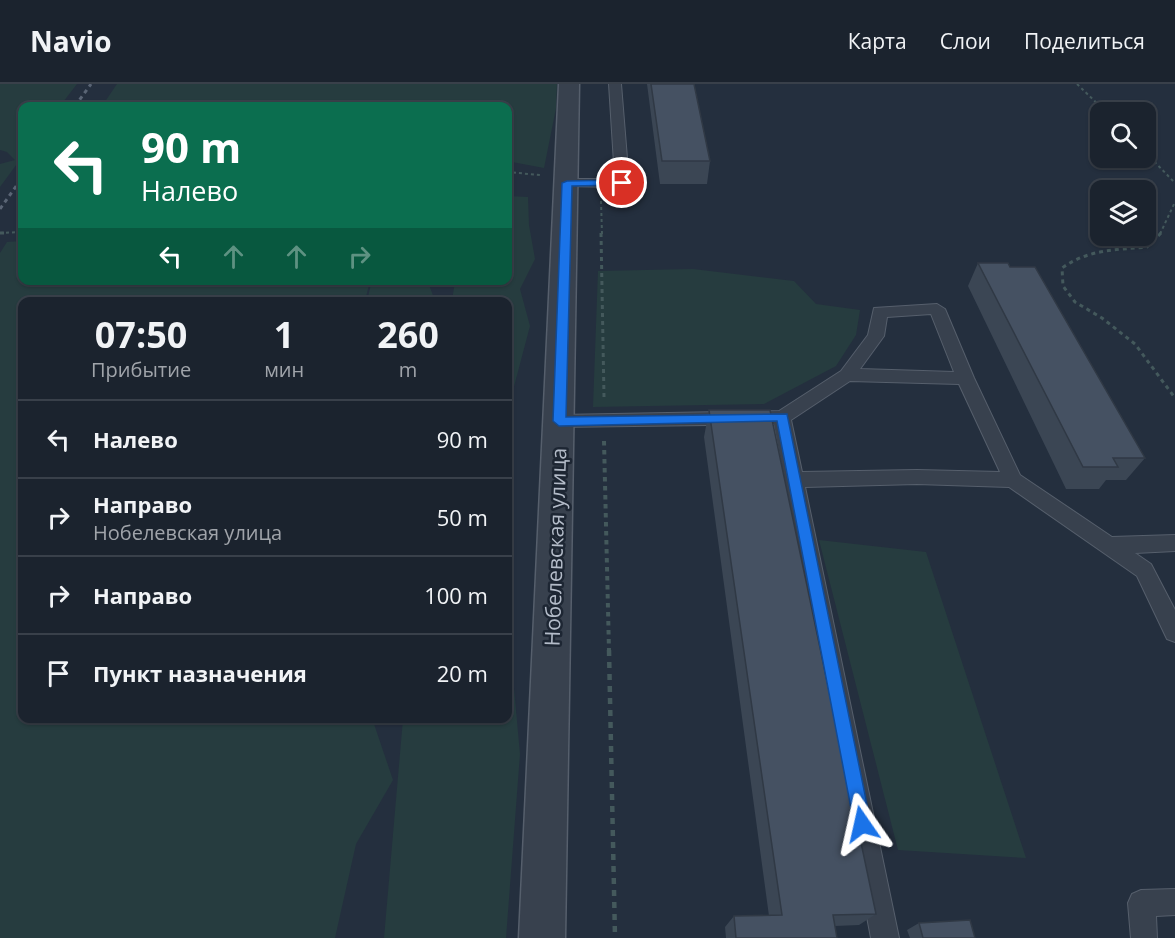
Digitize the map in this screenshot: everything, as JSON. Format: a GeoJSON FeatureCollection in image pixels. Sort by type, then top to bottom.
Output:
{"type":"FeatureCollection","features":[{"type":"Feature","properties":{"kind":"street","name":"Нобелевская улица"},"geometry":{"type":"LineString","coordinates":[[543,938],[569,84]]}},
{"type":"Feature","properties":{"kind":"lane"},"geometry":{"type":"LineString","coordinates":[[567,183],[622,183],[615,84]]}},
{"type":"Feature","properties":{"kind":"lane"},"geometry":{"type":"LineString","coordinates":[[559,421],[782,417],[847,375],[876,336],[880,312],[937,309],[965,378],[1013,480],[1144,570],[1175,632]]}},
{"type":"Feature","properties":{"kind":"lane"},"geometry":{"type":"LineString","coordinates":[[847,375],[965,378]]}},
{"type":"Feature","properties":{"kind":"lane"},"geometry":{"type":"LineString","coordinates":[[782,417],[885,938]]}},
{"type":"Feature","properties":{"kind":"lane"},"geometry":{"type":"LineString","coordinates":[[795,480],[917,477],[1013,480]]}},
{"type":"Feature","properties":{"kind":"lane"},"geometry":{"type":"LineString","coordinates":[[1108,546],[1175,543]]}},
{"type":"Feature","properties":{"kind":"lane"},"geometry":{"type":"LineString","coordinates":[[1145,938],[1141,903],[1175,902]]}},
{"type":"Feature","properties":{"kind":"path"},"geometry":{"type":"LineString","coordinates":[[1077,84],[1096,102]]}},
{"type":"Feature","properties":{"kind":"path"},"geometry":{"type":"LineString","coordinates":[[1156,163],[1175,183]]}},
{"type":"Feature","properties":{"kind":"path"},"geometry":{"type":"LineString","coordinates":[[601,183],[615,938]]}},
{"type":"Feature","properties":{"kind":"path"},"geometry":{"type":"LineString","coordinates":[[1175,202],[1160,234],[1148,247],[1078,256],[1062,268],[1062,286],[1075,302],[1102,318],[1135,344],[1175,398]]}},
{"type":"Feature","properties":{"kind":"path"},"geometry":{"type":"LineString","coordinates":[[0,233],[18,232]]}},
{"type":"Feature","properties":{"kind":"green space"},"geometry":{"type":"Polygon","coordinates":[[[0,84],[77,84],[63,102],[18,102],[18,162],[0,187],[0,164],[15,160],[7,152],[0,150],[0,84]]]}},
{"type":"Feature","properties":{"kind":"green space"},"geometry":{"type":"Polygon","coordinates":[[[117,84],[557,84],[556,108],[544,168],[512,162],[512,102],[105,102],[117,84]]]}},
{"type":"Feature","properties":{"kind":"green space"},"geometry":{"type":"Polygon","coordinates":[[[512,196],[528,197],[529,225],[535,259],[520,289],[530,326],[512,394],[512,297],[453,297],[454,285],[512,285],[512,196]]]}},
{"type":"Feature","properties":{"kind":"green space"},"geometry":{"type":"Polygon","coordinates":[[[18,241],[18,285],[369,285],[366,297],[18,297],[18,723],[375,723],[393,780],[356,844],[335,938],[0,938],[0,253],[7,242],[18,241]]]}},
{"type":"Feature","properties":{"kind":"green space"},"geometry":{"type":"Polygon","coordinates":[[[693,269],[794,281],[816,304],[860,310],[856,335],[836,366],[764,404],[593,407],[598,271],[693,269]]]}},
{"type":"Feature","properties":{"kind":"green space"},"geometry":{"type":"Polygon","coordinates":[[[371,285],[429,285],[434,297],[368,297],[371,285]]]}},
{"type":"Feature","properties":{"kind":"green space"},"geometry":{"type":"Polygon","coordinates":[[[819,540],[926,552],[1026,858],[898,850],[819,540]]]}},
{"type":"Feature","properties":{"kind":"green space"},"geometry":{"type":"Polygon","coordinates":[[[512,667],[520,754],[506,938],[384,938],[403,723],[512,723],[512,667]]]}},
{"type":"Feature","properties":{"kind":"building"},"geometry":{"type":"Polygon","coordinates":[[[651,84],[694,84],[710,161],[662,161],[651,84]]]}},
{"type":"Feature","properties":{"kind":"building"},"geometry":{"type":"Polygon","coordinates":[[[978,263],[1008,263],[1010,267],[1035,267],[1145,458],[1113,458],[1118,467],[1083,467],[978,263]]]}},
{"type":"Feature","properties":{"kind":"building"},"geometry":{"type":"Polygon","coordinates":[[[709,410],[770,410],[876,914],[833,915],[837,938],[736,938],[734,916],[782,915],[709,410]]]}},
{"type":"Feature","properties":{"kind":"building"},"geometry":{"type":"Polygon","coordinates":[[[970,920],[975,938],[923,938],[919,923],[970,920]]]}},
{"type":"Feature","properties":{"kind":"railway"},"geometry":{"type":"LineString","coordinates":[[78,102],[91,84]]}},
{"type":"Feature","properties":{"kind":"railway"},"geometry":{"type":"LineString","coordinates":[[0,209],[18,184]]}},
{"type":"Feature","properties":{"kind":"route"},"geometry":{"type":"LineString","coordinates":[[622,183],[567,183],[559,421],[782,417],[862,824]]}}]}
